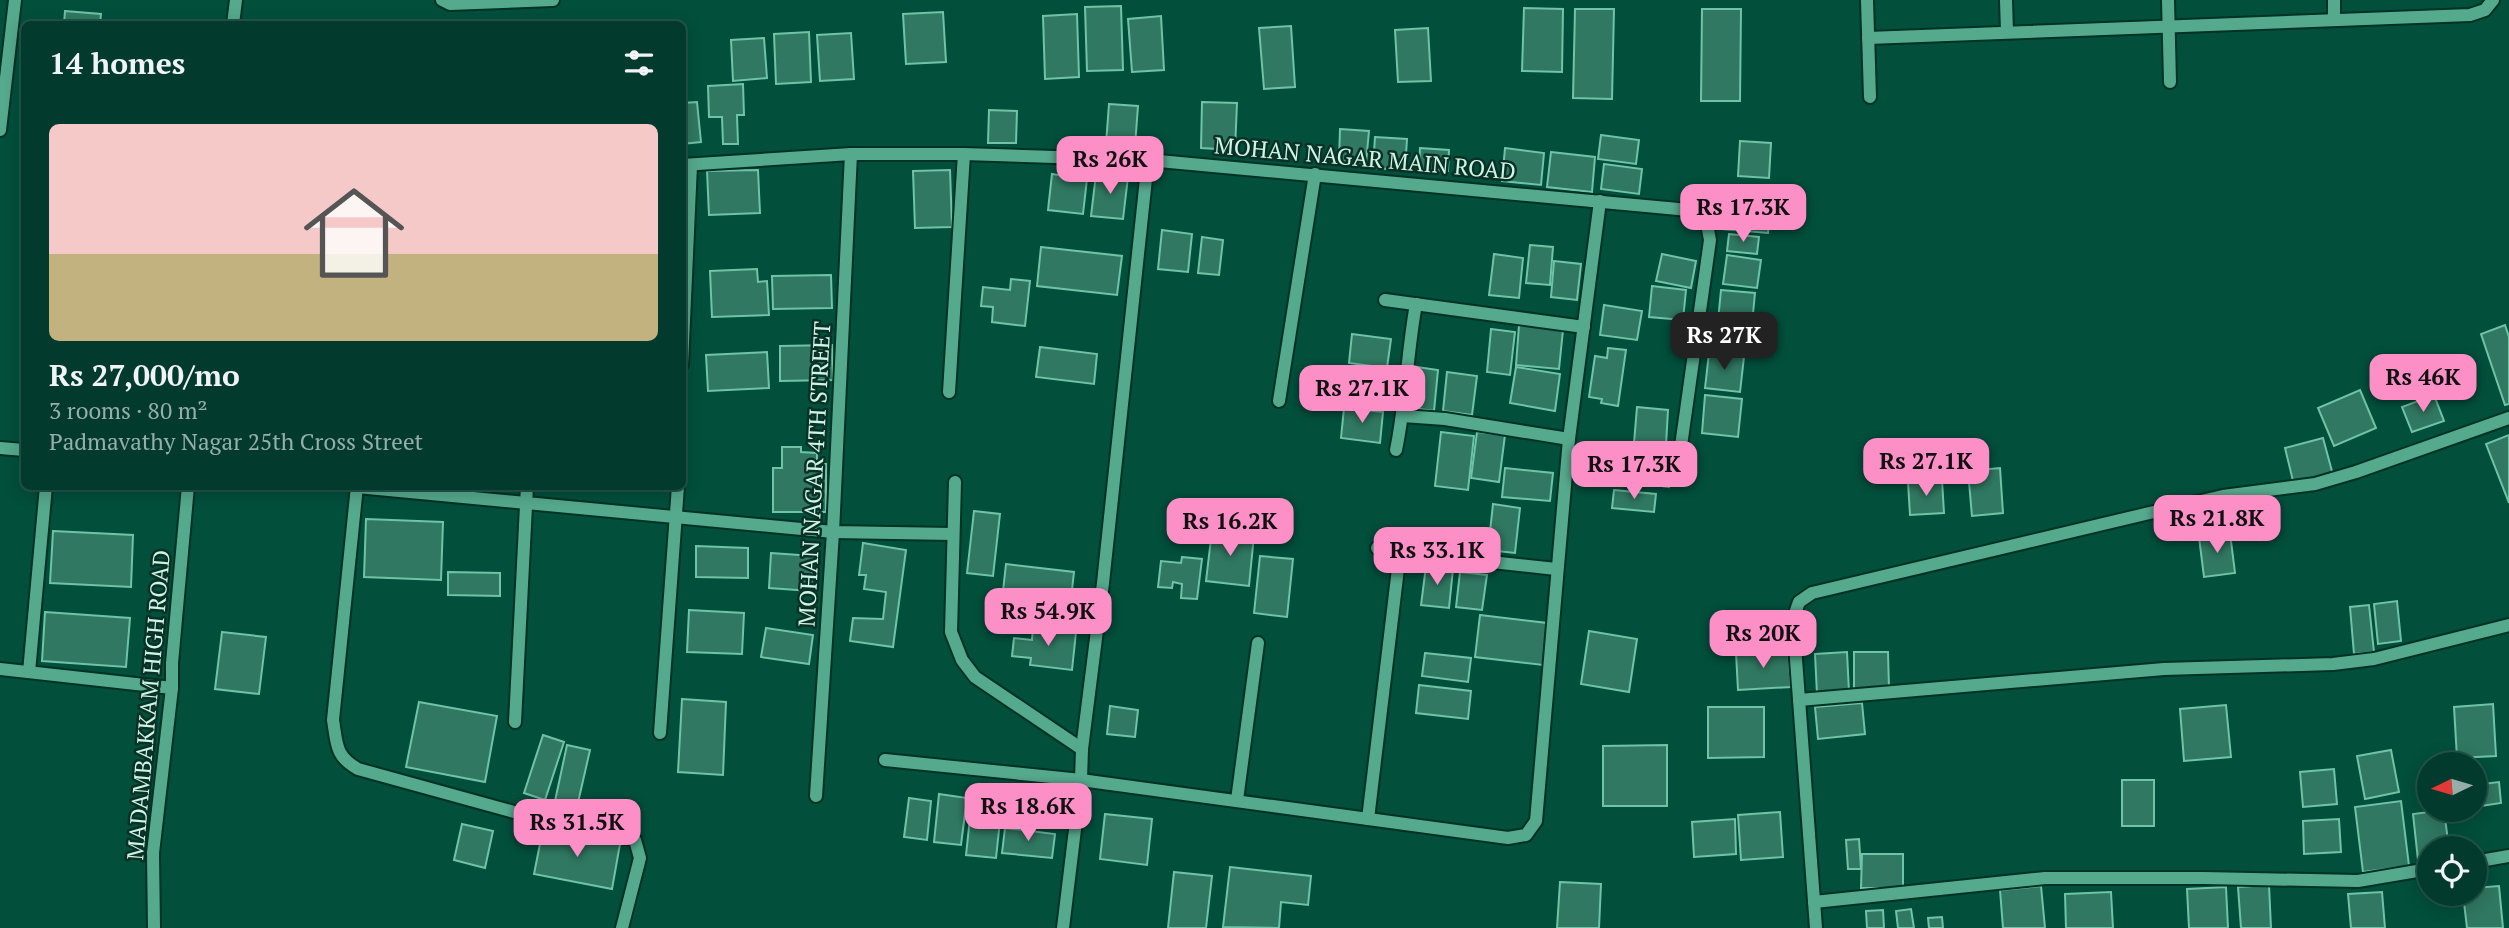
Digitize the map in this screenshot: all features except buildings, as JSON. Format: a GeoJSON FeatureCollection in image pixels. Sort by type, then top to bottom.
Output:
{"type":"FeatureCollection","features":[{"type":"Feature","properties":{"kind":"street"},"geometry":{"type":"LineString","coordinates":[[0,130],[5,53],[15,0]]}},
{"type":"Feature","properties":{"kind":"street"},"geometry":{"type":"LineString","coordinates":[[233,21],[236,0]]}},
{"type":"Feature","properties":{"kind":"street"},"geometry":{"type":"LineString","coordinates":[[442,0],[450,4],[553,0]]}},
{"type":"Feature","properties":{"kind":"street"},"geometry":{"type":"LineString","coordinates":[[1867,0],[1870,97]]}},
{"type":"Feature","properties":{"kind":"street"},"geometry":{"type":"LineString","coordinates":[[2006,0],[2007,32]]}},
{"type":"Feature","properties":{"kind":"street"},"geometry":{"type":"LineString","coordinates":[[2168,0],[2170,82]]}},
{"type":"Feature","properties":{"kind":"street"},"geometry":{"type":"LineString","coordinates":[[2334,0],[2334,19]]}},
{"type":"Feature","properties":{"kind":"street"},"geometry":{"type":"LineString","coordinates":[[1868,38],[2473,15],[2485,10],[2493,0]]}},
{"type":"Feature","properties":{"kind":"street","name":"MOHAN NAGAR MAIN ROAD"},"geometry":{"type":"LineString","coordinates":[[687,165],[851,154],[964,154],[1148,160],[1689,209],[1706,219],[1710,240],[1680,453]]}},
{"type":"Feature","properties":{"kind":"street","name":"MOHAN NAGAR 4TH STREET"},"geometry":{"type":"LineString","coordinates":[[816,796],[851,154]]}},
{"type":"Feature","properties":{"kind":"street"},"geometry":{"type":"LineString","coordinates":[[949,392],[964,154]]}},
{"type":"Feature","properties":{"kind":"street"},"geometry":{"type":"LineString","coordinates":[[1063,928],[1148,160]]}},
{"type":"Feature","properties":{"kind":"street"},"geometry":{"type":"LineString","coordinates":[[686,205],[687,165]]}},
{"type":"Feature","properties":{"kind":"street"},"geometry":{"type":"LineString","coordinates":[[1279,401],[1315,174]]}},
{"type":"Feature","properties":{"kind":"street"},"geometry":{"type":"LineString","coordinates":[[886,760],[1081,780],[1508,838],[1526,835],[1536,821],[1569,439],[1600,201]]}},
{"type":"Feature","properties":{"kind":"street"},"geometry":{"type":"LineString","coordinates":[[1385,300],[1584,327]]}},
{"type":"Feature","properties":{"kind":"street"},"geometry":{"type":"LineString","coordinates":[[1396,450],[1403,415],[1406,368],[1416,304]]}},
{"type":"Feature","properties":{"kind":"street"},"geometry":{"type":"LineString","coordinates":[[1403,415],[1569,439]]}},
{"type":"Feature","properties":{"kind":"street"},"geometry":{"type":"LineString","coordinates":[[1815,928],[1793,619],[1799,603],[1812,593],[2223,496],[2315,484],[2509,418]]}},
{"type":"Feature","properties":{"kind":"street"},"geometry":{"type":"LineString","coordinates":[[0,448],[21,450]]}},
{"type":"Feature","properties":{"kind":"street"},"geometry":{"type":"LineString","coordinates":[[955,482],[951,632],[962,660],[975,677],[1082,749]]}},
{"type":"Feature","properties":{"kind":"street"},"geometry":{"type":"LineString","coordinates":[[29,672],[46,490]]}},
{"type":"Feature","properties":{"kind":"street","name":"MADAMBAKKAM HIGH ROAD"},"geometry":{"type":"LineString","coordinates":[[154,928],[153,853],[172,688],[188,490]]}},
{"type":"Feature","properties":{"kind":"street"},"geometry":{"type":"LineString","coordinates":[[357,490],[333,720],[339,753],[345,762],[358,769],[514,812],[635,840],[640,858],[622,928]]}},
{"type":"Feature","properties":{"kind":"street"},"geometry":{"type":"LineString","coordinates":[[389,490],[832,532],[954,534]]}},
{"type":"Feature","properties":{"kind":"street"},"geometry":{"type":"LineString","coordinates":[[515,722],[527,490]]}},
{"type":"Feature","properties":{"kind":"street"},"geometry":{"type":"LineString","coordinates":[[660,733],[678,490]]}},
{"type":"Feature","properties":{"kind":"street"},"geometry":{"type":"LineString","coordinates":[[1377,548],[1556,569]]}},
{"type":"Feature","properties":{"kind":"street"},"geometry":{"type":"LineString","coordinates":[[1368,819],[1399,552]]}},
{"type":"Feature","properties":{"kind":"street"},"geometry":{"type":"LineString","coordinates":[[1799,700],[2164,668],[2333,664],[2374,659],[2509,625]]}},
{"type":"Feature","properties":{"kind":"street"},"geometry":{"type":"LineString","coordinates":[[1237,800],[1258,643]]}},
{"type":"Feature","properties":{"kind":"street"},"geometry":{"type":"LineString","coordinates":[[0,669],[172,688]]}},
{"type":"Feature","properties":{"kind":"street"},"geometry":{"type":"LineString","coordinates":[[2487,860],[2509,856]]}},
{"type":"Feature","properties":{"kind":"street"},"geometry":{"type":"LineString","coordinates":[[1815,902],[2046,878],[2204,877],[2358,881],[2417,871]]}}]}
